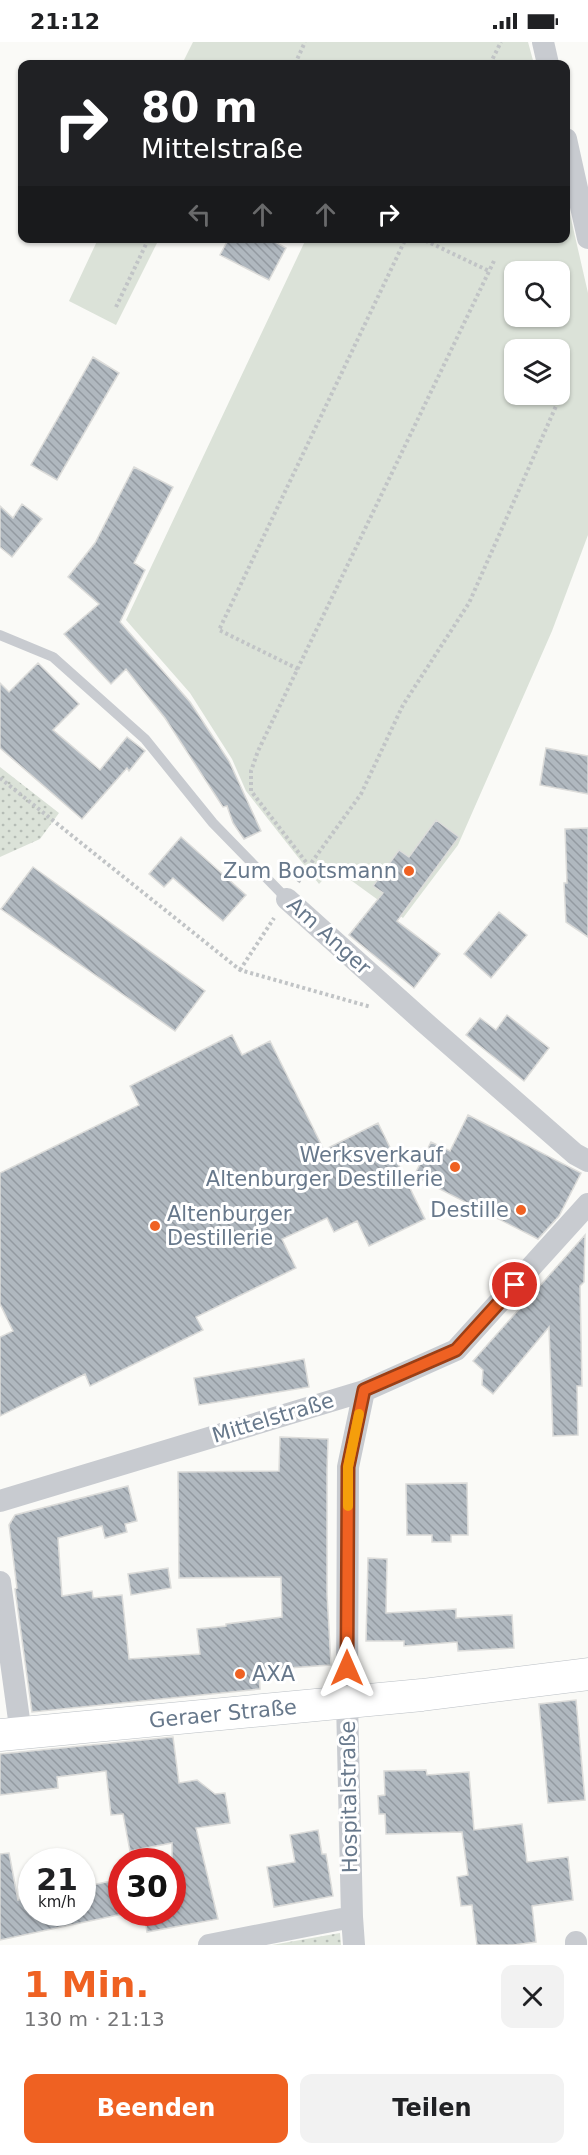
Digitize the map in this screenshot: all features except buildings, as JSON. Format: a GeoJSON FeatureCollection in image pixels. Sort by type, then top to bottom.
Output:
{"type":"FeatureCollection","features":[{"type":"Feature","properties":{"kind":"main road","name":"Geraer Straße"},"geometry":{"type":"LineString","coordinates":[[10,1734],[347,1702],[588,1674]]}},
{"type":"Feature","properties":{"kind":"street"},"geometry":{"type":"LineString","coordinates":[[543,42],[547,60]]}},
{"type":"Feature","properties":{"kind":"street"},"geometry":{"type":"LineString","coordinates":[[570,157],[588,238]]}},
{"type":"Feature","properties":{"kind":"street","name":"Am Anger"},"geometry":{"type":"LineString","coordinates":[[288,899],[423,1021],[576,1154],[588,1161]]}},
{"type":"Feature","properties":{"kind":"street","name":"Mittelstraße"},"geometry":{"type":"LineString","coordinates":[[0,1501],[364,1390],[456,1350],[588,1204]]}},
{"type":"Feature","properties":{"kind":"street","name":"Hospitalstraße"},"geometry":{"type":"LineString","coordinates":[[354,1945],[351,1917],[347,1702],[348,1467],[364,1390]]}},
{"type":"Feature","properties":{"kind":"street"},"geometry":{"type":"LineString","coordinates":[[0,1582],[10,1734]]}},
{"type":"Feature","properties":{"kind":"street"},"geometry":{"type":"LineString","coordinates":[[209,1945],[351,1917]]}},
{"type":"Feature","properties":{"kind":"lane","name":"Am Anger"},"geometry":{"type":"LineString","coordinates":[[0,635],[52,657],[145,739],[213,823],[288,899]]}},
{"type":"Feature","properties":{"kind":"path"},"geometry":{"type":"LineString","coordinates":[[297,60],[305,42]]}},
{"type":"Feature","properties":{"kind":"path"},"geometry":{"type":"LineString","coordinates":[[492,60],[501,42]]}},
{"type":"Feature","properties":{"kind":"path"},"geometry":{"type":"LineString","coordinates":[[116,307],[147,243]]}},
{"type":"Feature","properties":{"kind":"path"},"geometry":{"type":"LineString","coordinates":[[298,669],[219,630],[404,243]]}},
{"type":"Feature","properties":{"kind":"path"},"geometry":{"type":"LineString","coordinates":[[430,243],[489,271]]}},
{"type":"Feature","properties":{"kind":"path"},"geometry":{"type":"LineString","coordinates":[[495,261],[258,751],[251,771],[251,791],[309,866],[361,794],[403,705],[468,603],[556,405]]}},
{"type":"Feature","properties":{"kind":"path"},"geometry":{"type":"LineString","coordinates":[[0,778],[240,970],[377,1008]]}},
{"type":"Feature","properties":{"kind":"path"},"geometry":{"type":"LineString","coordinates":[[240,970],[288,899]]}},
{"type":"Feature","properties":{"kind":"shaded area"},"geometry":{"type":"Polygon","coordinates":[[[193,42],[528,42],[533,60],[184,60],[193,42]]]}},
{"type":"Feature","properties":{"kind":"shaded area"},"geometry":{"type":"Polygon","coordinates":[[[570,214],[588,293],[588,535],[552,631],[458,845],[403,918],[334,868],[319,884],[246,791],[232,759],[190,693],[126,620],[304,243],[570,243],[570,214]]]}},
{"type":"Feature","properties":{"kind":"shaded area"},"geometry":{"type":"Polygon","coordinates":[[[96,243],[157,243],[116,325],[69,301],[96,243]]]}},
{"type":"Feature","properties":{"kind":"shaded area"},"geometry":{"type":"Polygon","coordinates":[[[0,767],[59,813],[40,839],[0,857],[0,767]]]}},
{"type":"Feature","properties":{"kind":"shaded area"},"geometry":{"type":"Polygon","coordinates":[[[340,1933],[341,1945],[272,1945],[340,1933]]]}},
{"type":"Feature","properties":{"kind":"slow traffic"},"geometry":{"type":"LineString","coordinates":[[348,1506],[348,1467],[359,1414]]}},
{"type":"Feature","properties":{"kind":"place","name":"Zum Bootsmann"},"geometry":{"type":"Point","coordinates":[409,871]}},
{"type":"Feature","properties":{"kind":"place","name":"Werksverkauf Altenburger Destillerie"},"geometry":{"type":"Point","coordinates":[455,1167]}},
{"type":"Feature","properties":{"kind":"place","name":"Destille"},"geometry":{"type":"Point","coordinates":[521,1210]}},
{"type":"Feature","properties":{"kind":"place","name":"Altenburger Destillerie"},"geometry":{"type":"Point","coordinates":[155,1226]}},
{"type":"Feature","properties":{"kind":"place","name":"AXA"},"geometry":{"type":"Point","coordinates":[240,1674]}},
{"type":"Feature","properties":{"kind":"route"},"geometry":{"type":"LineString","coordinates":[[347,1668],[348,1467],[364,1390],[456,1350],[515,1285]]}}]}
